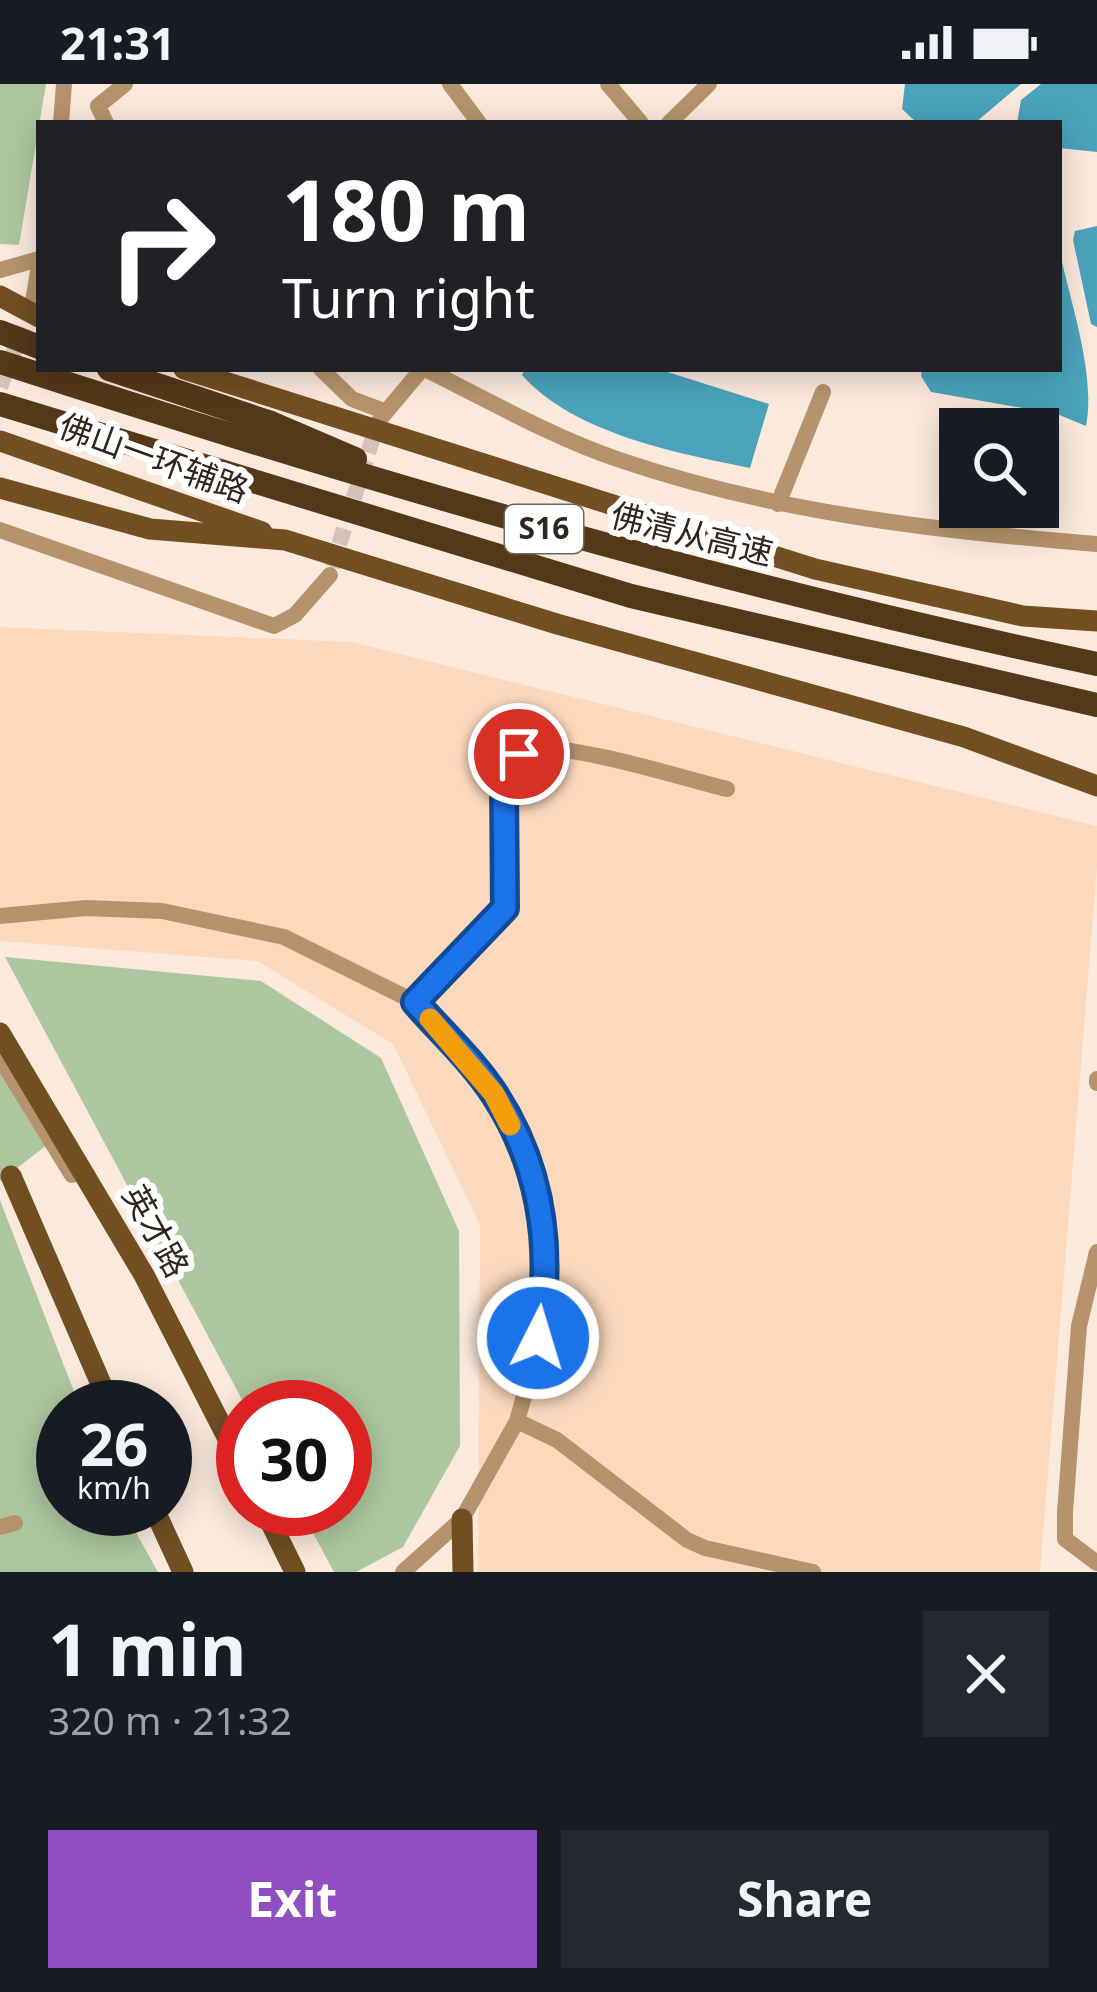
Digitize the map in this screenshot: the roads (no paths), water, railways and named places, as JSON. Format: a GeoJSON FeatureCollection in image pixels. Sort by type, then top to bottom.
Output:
{"type":"FeatureCollection","features":[{"type":"Feature","properties":{"kind":"highway"},"geometry":{"type":"LineString","coordinates":[[0,332],[36,346]]}},
{"type":"Feature","properties":{"kind":"highway","name":"佛清从高速"},"geometry":{"type":"LineString","coordinates":[[0,362],[444,499],[832,604],[1097,664]]}},
{"type":"Feature","properties":{"kind":"highway"},"geometry":{"type":"LineString","coordinates":[[118,372],[271,423],[444,499]]}},
{"type":"Feature","properties":{"kind":"highway","name":"S16"},"geometry":{"type":"LineString","coordinates":[[0,404],[631,596],[1097,705]]}},
{"type":"Feature","properties":{"kind":"main road"},"geometry":{"type":"LineString","coordinates":[[0,296],[35,312]]}},
{"type":"Feature","properties":{"kind":"main road"},"geometry":{"type":"LineString","coordinates":[[193,372],[815,569],[1023,616],[1097,621]]}},
{"type":"Feature","properties":{"kind":"main road","name":"佛山一环辅路"},"geometry":{"type":"LineString","coordinates":[[0,441],[285,540]]}},
{"type":"Feature","properties":{"kind":"main road"},"geometry":{"type":"LineString","coordinates":[[0,488],[150,529],[285,540],[557,624],[964,737],[1097,786]]}},
{"type":"Feature","properties":{"kind":"main road","name":"英才路"},"geometry":{"type":"LineString","coordinates":[[0,1033],[144,1275],[216,1415]]}},
{"type":"Feature","properties":{"kind":"main road"},"geometry":{"type":"LineString","coordinates":[[11,1177],[99,1380]]}},
{"type":"Feature","properties":{"kind":"main road"},"geometry":{"type":"LineString","coordinates":[[462,1520],[463,1572]]}},
{"type":"Feature","properties":{"kind":"main road"},"geometry":{"type":"LineString","coordinates":[[166,1536],[183,1572]]}},
{"type":"Feature","properties":{"kind":"main road"},"geometry":{"type":"LineString","coordinates":[[273,1536],[291,1572]]}},
{"type":"Feature","properties":{"kind":"street"},"geometry":{"type":"LineString","coordinates":[[61,120],[64,84]]}},
{"type":"Feature","properties":{"kind":"street"},"geometry":{"type":"LineString","coordinates":[[105,120],[98,106],[125,84]]}},
{"type":"Feature","properties":{"kind":"street"},"geometry":{"type":"LineString","coordinates":[[450,84],[477,120]]}},
{"type":"Feature","properties":{"kind":"street"},"geometry":{"type":"LineString","coordinates":[[608,84],[638,120]]}},
{"type":"Feature","properties":{"kind":"street"},"geometry":{"type":"LineString","coordinates":[[672,120],[709,84]]}},
{"type":"Feature","properties":{"kind":"street"},"geometry":{"type":"LineString","coordinates":[[0,270],[36,264]]}},
{"type":"Feature","properties":{"kind":"street"},"geometry":{"type":"LineString","coordinates":[[340,377],[352,399],[381,418],[421,372]]}},
{"type":"Feature","properties":{"kind":"street"},"geometry":{"type":"LineString","coordinates":[[430,372],[615,459],[778,504],[987,535],[1097,544]]}},
{"type":"Feature","properties":{"kind":"street"},"geometry":{"type":"LineString","coordinates":[[778,504],[823,392]]}},
{"type":"Feature","properties":{"kind":"street"},"geometry":{"type":"LineString","coordinates":[[0,530],[274,626],[295,615],[330,575]]}},
{"type":"Feature","properties":{"kind":"street"},"geometry":{"type":"LineString","coordinates":[[415,1002],[505,908],[504,781],[509,764],[519,754],[558,748],[727,789]]}},
{"type":"Feature","properties":{"kind":"street"},"geometry":{"type":"LineString","coordinates":[[0,916],[86,908],[143,910],[284,937],[415,1002],[494,1094],[533,1169],[544,1218],[543,1309],[532,1368],[517,1421],[462,1520],[403,1572]]}},
{"type":"Feature","properties":{"kind":"street","name":"英才路"},"geometry":{"type":"LineString","coordinates":[[0,1058],[145,1294],[216,1432]]}},
{"type":"Feature","properties":{"kind":"street"},"geometry":{"type":"LineString","coordinates":[[1097,1252],[1079,1326],[1065,1512],[1066,1539],[1097,1563]]}},
{"type":"Feature","properties":{"kind":"street"},"geometry":{"type":"LineString","coordinates":[[517,1421],[557,1440],[687,1540],[814,1572]]}},
{"type":"Feature","properties":{"kind":"water"},"geometry":{"type":"Polygon","coordinates":[[[905,84],[1021,84],[979,120],[914,120],[902,109],[905,84]]]}},
{"type":"Feature","properties":{"kind":"water"},"geometry":{"type":"Polygon","coordinates":[[[1041,84],[1097,84],[1097,152],[1062,148],[1062,120],[1018,120],[1021,100],[1041,84]]]}},
{"type":"Feature","properties":{"kind":"water"},"geometry":{"type":"Polygon","coordinates":[[[1097,226],[1097,327],[1091,324],[1073,240],[1075,231],[1097,226]]]}},
{"type":"Feature","properties":{"kind":"water"},"geometry":{"type":"Polygon","coordinates":[[[1062,261],[1085,363],[1086,426],[1059,415],[1059,408],[1023,408],[931,392],[922,372],[1062,372],[1062,261]]]}},
{"type":"Feature","properties":{"kind":"water"},"geometry":{"type":"Polygon","coordinates":[[[668,372],[769,404],[750,468],[659,447],[597,426],[543,395],[522,375],[668,372]]]}},
{"type":"Feature","properties":{"kind":"tunnel"},"geometry":{"type":"LineString","coordinates":[[0,387],[32,307]]}},
{"type":"Feature","properties":{"kind":"tunnel"},"geometry":{"type":"LineString","coordinates":[[332,567],[377,425]]}}]}
